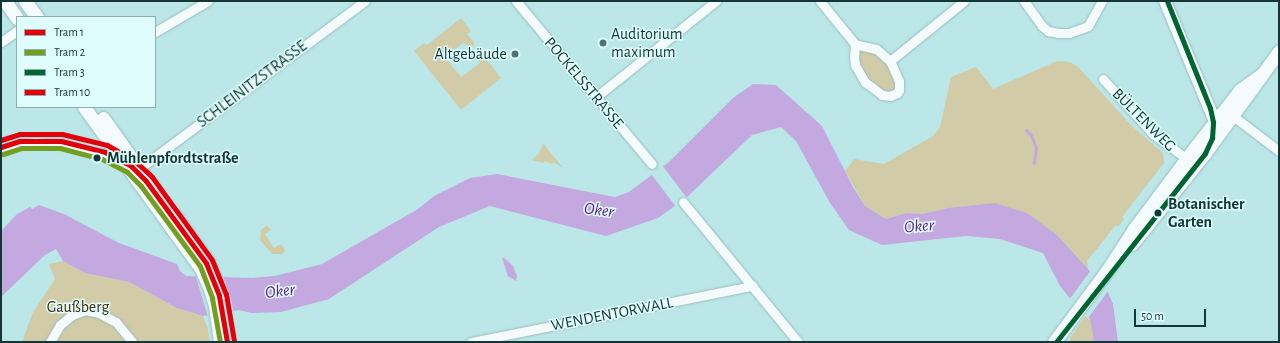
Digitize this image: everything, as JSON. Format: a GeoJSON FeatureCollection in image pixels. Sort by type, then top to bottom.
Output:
{"type":"FeatureCollection","features":[{"type":"Feature","properties":{"kind":"main road"},"geometry":{"type":"LineString","coordinates":[[5,1],[16,17]]}},
{"type":"Feature","properties":{"kind":"main road"},"geometry":{"type":"LineString","coordinates":[[26,1],[36,16]]}},
{"type":"Feature","properties":{"kind":"main road"},"geometry":{"type":"LineString","coordinates":[[1054,342],[1106,272],[1146,228],[1191,162],[1228,113],[1261,75],[1279,51]]}},
{"type":"Feature","properties":{"kind":"main road"},"geometry":{"type":"LineString","coordinates":[[85,108],[209,276]]}},
{"type":"Feature","properties":{"kind":"main road"},"geometry":{"type":"LineString","coordinates":[[96,108],[196,244],[209,276],[229,342]]}},
{"type":"Feature","properties":{"kind":"main road"},"geometry":{"type":"LineString","coordinates":[[220,342],[221,316]]}},
{"type":"Feature","properties":{"kind":"street"},"geometry":{"type":"LineString","coordinates":[[156,31],[208,1]]}},
{"type":"Feature","properties":{"kind":"street","name":"SCHLEINITZSTRASSE"},"geometry":{"type":"LineString","coordinates":[[140,168],[365,1]]}},
{"type":"Feature","properties":{"kind":"street","name":"POCKELSSTRASSE"},"geometry":{"type":"LineString","coordinates":[[516,1],[652,164]]}},
{"type":"Feature","properties":{"kind":"street"},"geometry":{"type":"LineString","coordinates":[[596,97],[716,1]]}},
{"type":"Feature","properties":{"kind":"street"},"geometry":{"type":"LineString","coordinates":[[820,1],[855,44],[876,49],[890,61],[898,77],[899,86],[897,93],[887,96],[871,88],[858,72],[854,57],[855,44]]}},
{"type":"Feature","properties":{"kind":"street"},"geometry":{"type":"LineString","coordinates":[[890,61],[964,1]]}},
{"type":"Feature","properties":{"kind":"street"},"geometry":{"type":"LineString","coordinates":[[1024,1],[1042,26],[1048,31],[1058,33],[1069,33],[1088,26],[1102,1]]}},
{"type":"Feature","properties":{"kind":"street"},"geometry":{"type":"LineString","coordinates":[[1164,1],[1217,128]]}},
{"type":"Feature","properties":{"kind":"street"},"geometry":{"type":"LineString","coordinates":[[1,42],[16,32]]}},
{"type":"Feature","properties":{"kind":"street","name":"BÜLTENWEG"},"geometry":{"type":"LineString","coordinates":[[1103,79],[1153,134],[1191,162]]}},
{"type":"Feature","properties":{"kind":"street"},"geometry":{"type":"LineString","coordinates":[[1228,113],[1279,151]]}},
{"type":"Feature","properties":{"kind":"street"},"geometry":{"type":"LineString","coordinates":[[1,150],[20,144],[36,142],[60,144],[111,156],[125,164]]}},
{"type":"Feature","properties":{"kind":"street"},"geometry":{"type":"LineString","coordinates":[[683,202],[798,342]]}},
{"type":"Feature","properties":{"kind":"street","name":"WENDENTORWALL"},"geometry":{"type":"LineString","coordinates":[[471,342],[752,286]]}},
{"type":"Feature","properties":{"kind":"street"},"geometry":{"type":"LineString","coordinates":[[50,342],[60,325],[72,315],[85,310],[99,313],[116,322],[132,342]]}},
{"type":"Feature","properties":{"kind":"green space"},"geometry":{"type":"Polygon","coordinates":[[[461,18],[471,31],[467,34],[475,44],[469,49],[464,42],[445,57],[461,77],[480,63],[474,55],[479,50],[501,78],[461,110],[414,51],[424,43],[427,45],[461,18]]]}},
{"type":"Feature","properties":{"kind":"green space"},"geometry":{"type":"Polygon","coordinates":[[[860,50],[873,52],[887,64],[895,84],[895,90],[887,93],[870,83],[859,67],[857,53],[860,50]]]}},
{"type":"Feature","properties":{"kind":"green space","name":"Botanischer Garten"},"geometry":{"type":"Polygon","coordinates":[[[1057,61],[1070,62],[1078,67],[1132,126],[1163,153],[1164,163],[1122,217],[1124,219],[1118,227],[1116,225],[1087,261],[1088,270],[1057,235],[948,208],[922,214],[906,213],[886,219],[865,206],[845,171],[854,159],[884,164],[933,136],[940,127],[951,77],[976,67],[993,89],[1057,61]]]}},
{"type":"Feature","properties":{"kind":"green space"},"geometry":{"type":"Polygon","coordinates":[[[543,143],[563,168],[553,162],[551,164],[545,161],[543,163],[532,160],[540,152],[543,143]]]}},
{"type":"Feature","properties":{"kind":"green space"},"geometry":{"type":"Polygon","coordinates":[[[267,225],[271,230],[265,234],[274,248],[281,244],[285,250],[283,254],[272,254],[260,240],[261,230],[267,225]]]}},
{"type":"Feature","properties":{"kind":"green space","name":"Gaußberg"},"geometry":{"type":"Polygon","coordinates":[[[63,261],[85,273],[129,282],[177,308],[203,316],[208,329],[210,342],[22,342],[33,312],[55,279],[49,264],[63,261]]]}},
{"type":"Feature","properties":{"kind":"green space"},"geometry":{"type":"Polygon","coordinates":[[[1087,314],[1091,318],[1094,342],[1070,342],[1070,338],[1087,314]]]}},
{"type":"Feature","properties":{"kind":"water","name":"Oker"},"geometry":{"type":"Polygon","coordinates":[[[753,84],[776,85],[822,126],[853,187],[865,206],[886,219],[906,213],[922,214],[948,208],[995,203],[1027,213],[1057,235],[1107,290],[1113,304],[1118,342],[1094,342],[1090,318],[1072,301],[1060,286],[1043,253],[1000,239],[966,236],[882,245],[849,230],[830,203],[796,141],[781,127],[752,135],[686,198],[658,218],[606,236],[490,206],[439,227],[329,299],[281,312],[252,313],[239,310],[203,316],[177,308],[129,282],[85,273],[63,261],[56,249],[45,255],[1,297],[1,231],[17,214],[30,207],[32,209],[39,205],[64,214],[119,243],[177,264],[180,271],[186,276],[252,278],[275,276],[322,264],[418,209],[434,196],[470,178],[497,174],[615,197],[629,192],[669,162],[733,98],[753,84]]]}},
{"type":"Feature","properties":{"kind":"water"},"geometry":{"type":"Polygon","coordinates":[[[502,258],[513,266],[517,276],[516,281],[508,276],[502,258]]]}},
{"type":"Feature","properties":{"kind":"pier"},"geometry":{"type":"Polygon","coordinates":[[[662,165],[688,199],[677,208],[651,173],[662,165]]]}},
{"type":"Feature","properties":{"kind":"pier"},"geometry":{"type":"Polygon","coordinates":[[[1091,270],[1109,290],[1088,318],[1069,300],[1091,270]]]}},
{"type":"Feature","properties":{"kind":"pier"},"geometry":{"type":"Polygon","coordinates":[[[223,276],[230,295],[234,313],[208,317],[196,277],[223,276]]]}},
{"type":"Feature","properties":{"kind":"waterway"},"geometry":{"type":"LineString","coordinates":[[1026,130],[1031,135],[1036,148],[1034,163]]}},
{"type":"Feature","properties":{"kind":"tram line","name":"3"},"geometry":{"type":"LineString","coordinates":[[1056,342],[1205,153],[1212,138],[1213,122],[1210,108],[1167,1]]}},
{"type":"Feature","properties":{"kind":"tram line","name":"10"},"geometry":{"type":"LineString","coordinates":[[1,140],[20,134],[62,134],[107,145],[135,161],[152,177],[212,260],[226,294],[234,341]]}},
{"type":"Feature","properties":{"kind":"tram line","name":"1"},"geometry":{"type":"LineString","coordinates":[[1,147],[20,141],[61,141],[105,152],[131,166],[146,181],[206,263],[219,296],[227,342]]}},
{"type":"Feature","properties":{"kind":"tram line","name":"2"},"geometry":{"type":"LineString","coordinates":[[3,154],[21,148],[60,148],[102,159],[127,172],[141,186],[200,266],[212,298],[220,342]]}},
{"type":"Feature","properties":{"kind":"place","name":"Auditorium maximum"},"geometry":{"type":"Point","coordinates":[603,43]}},
{"type":"Feature","properties":{"kind":"place","name":"Altgebäude"},"geometry":{"type":"Point","coordinates":[515,54]}},
{"type":"Feature","properties":{"kind":"place","name":"Mühlenpfordtstraße"},"geometry":{"type":"Point","coordinates":[97,158]}},
{"type":"Feature","properties":{"kind":"place","name":"Botanischer Garten"},"geometry":{"type":"Point","coordinates":[1158,213]}}]}
